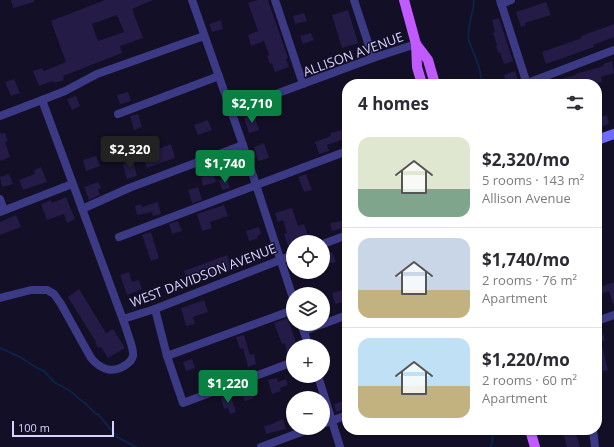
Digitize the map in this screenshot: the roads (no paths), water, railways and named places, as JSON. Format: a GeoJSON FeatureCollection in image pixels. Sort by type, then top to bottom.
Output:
{"type":"FeatureCollection","features":[{"type":"Feature","properties":{"kind":"main road"},"geometry":{"type":"LineString","coordinates":[[404,0],[416,44],[417,67],[421,79]]}},
{"type":"Feature","properties":{"kind":"main road"},"geometry":{"type":"LineString","coordinates":[[416,44],[428,60],[434,79]]}},
{"type":"Feature","properties":{"kind":"main road"},"geometry":{"type":"LineString","coordinates":[[531,435],[535,447]]}},
{"type":"Feature","properties":{"kind":"street"},"geometry":{"type":"LineString","coordinates":[[192,0],[290,287]]}},
{"type":"Feature","properties":{"kind":"street"},"geometry":{"type":"LineString","coordinates":[[275,0],[303,84]]}},
{"type":"Feature","properties":{"kind":"street"},"geometry":{"type":"LineString","coordinates":[[354,0],[373,58]]}},
{"type":"Feature","properties":{"kind":"street"},"geometry":{"type":"LineString","coordinates":[[511,0],[500,2],[524,79]]}},
{"type":"Feature","properties":{"kind":"street"},"geometry":{"type":"LineString","coordinates":[[0,116],[65,91],[97,74],[204,36]]}},
{"type":"Feature","properties":{"kind":"street","name":"ALLISON AVENUE"},"geometry":{"type":"LineString","coordinates":[[230,111],[373,58],[416,44]]}},
{"type":"Feature","properties":{"kind":"street"},"geometry":{"type":"LineString","coordinates":[[539,79],[614,50]]}},
{"type":"Feature","properties":{"kind":"street"},"geometry":{"type":"LineString","coordinates":[[118,114],[219,76]]}},
{"type":"Feature","properties":{"kind":"street"},"geometry":{"type":"LineString","coordinates":[[0,298],[31,290],[47,290],[54,294],[61,304],[91,358],[100,367],[108,370],[115,370],[123,367],[131,361],[133,350],[123,319],[42,100]]}},
{"type":"Feature","properties":{"kind":"street"},"geometry":{"type":"LineString","coordinates":[[602,138],[614,134]]}},
{"type":"Feature","properties":{"kind":"street"},"geometry":{"type":"LineString","coordinates":[[82,209],[129,188],[242,145]]}},
{"type":"Feature","properties":{"kind":"street"},"geometry":{"type":"LineString","coordinates":[[118,237],[342,153]]}},
{"type":"Feature","properties":{"kind":"street"},"geometry":{"type":"LineString","coordinates":[[0,199],[2,211],[72,184]]}},
{"type":"Feature","properties":{"kind":"street"},"geometry":{"type":"LineString","coordinates":[[330,241],[342,237]]}},
{"type":"Feature","properties":{"kind":"street","name":"WEST DAVIDSON AVENUE"},"geometry":{"type":"LineString","coordinates":[[123,319],[155,309],[286,258]]}},
{"type":"Feature","properties":{"kind":"street"},"geometry":{"type":"LineString","coordinates":[[155,309],[167,356],[183,403],[286,365]]}},
{"type":"Feature","properties":{"kind":"street"},"geometry":{"type":"LineString","coordinates":[[167,356],[286,313]]}},
{"type":"Feature","properties":{"kind":"street"},"geometry":{"type":"LineString","coordinates":[[602,320],[614,315]]}},
{"type":"Feature","properties":{"kind":"street"},"geometry":{"type":"LineString","coordinates":[[330,321],[342,316]]}},
{"type":"Feature","properties":{"kind":"street"},"geometry":{"type":"LineString","coordinates":[[320,383],[340,447]]}},
{"type":"Feature","properties":{"kind":"street"},"geometry":{"type":"LineString","coordinates":[[332,421],[342,417]]}},
{"type":"Feature","properties":{"kind":"street"},"geometry":{"type":"LineString","coordinates":[[261,447],[293,435]]}},
{"type":"Feature","properties":{"kind":"street"},"geometry":{"type":"LineString","coordinates":[[594,435],[595,447]]}},
{"type":"Feature","properties":{"kind":"waterway"},"geometry":{"type":"LineString","coordinates":[[474,0],[468,36],[479,67],[481,79]]}},
{"type":"Feature","properties":{"kind":"waterway"},"geometry":{"type":"LineString","coordinates":[[0,348],[20,357],[44,371],[54,382],[70,391],[96,414],[98,414],[117,437],[136,447]]}},
{"type":"Feature","properties":{"kind":"waterway"},"geometry":{"type":"LineString","coordinates":[[491,447],[493,435]]}}]}
